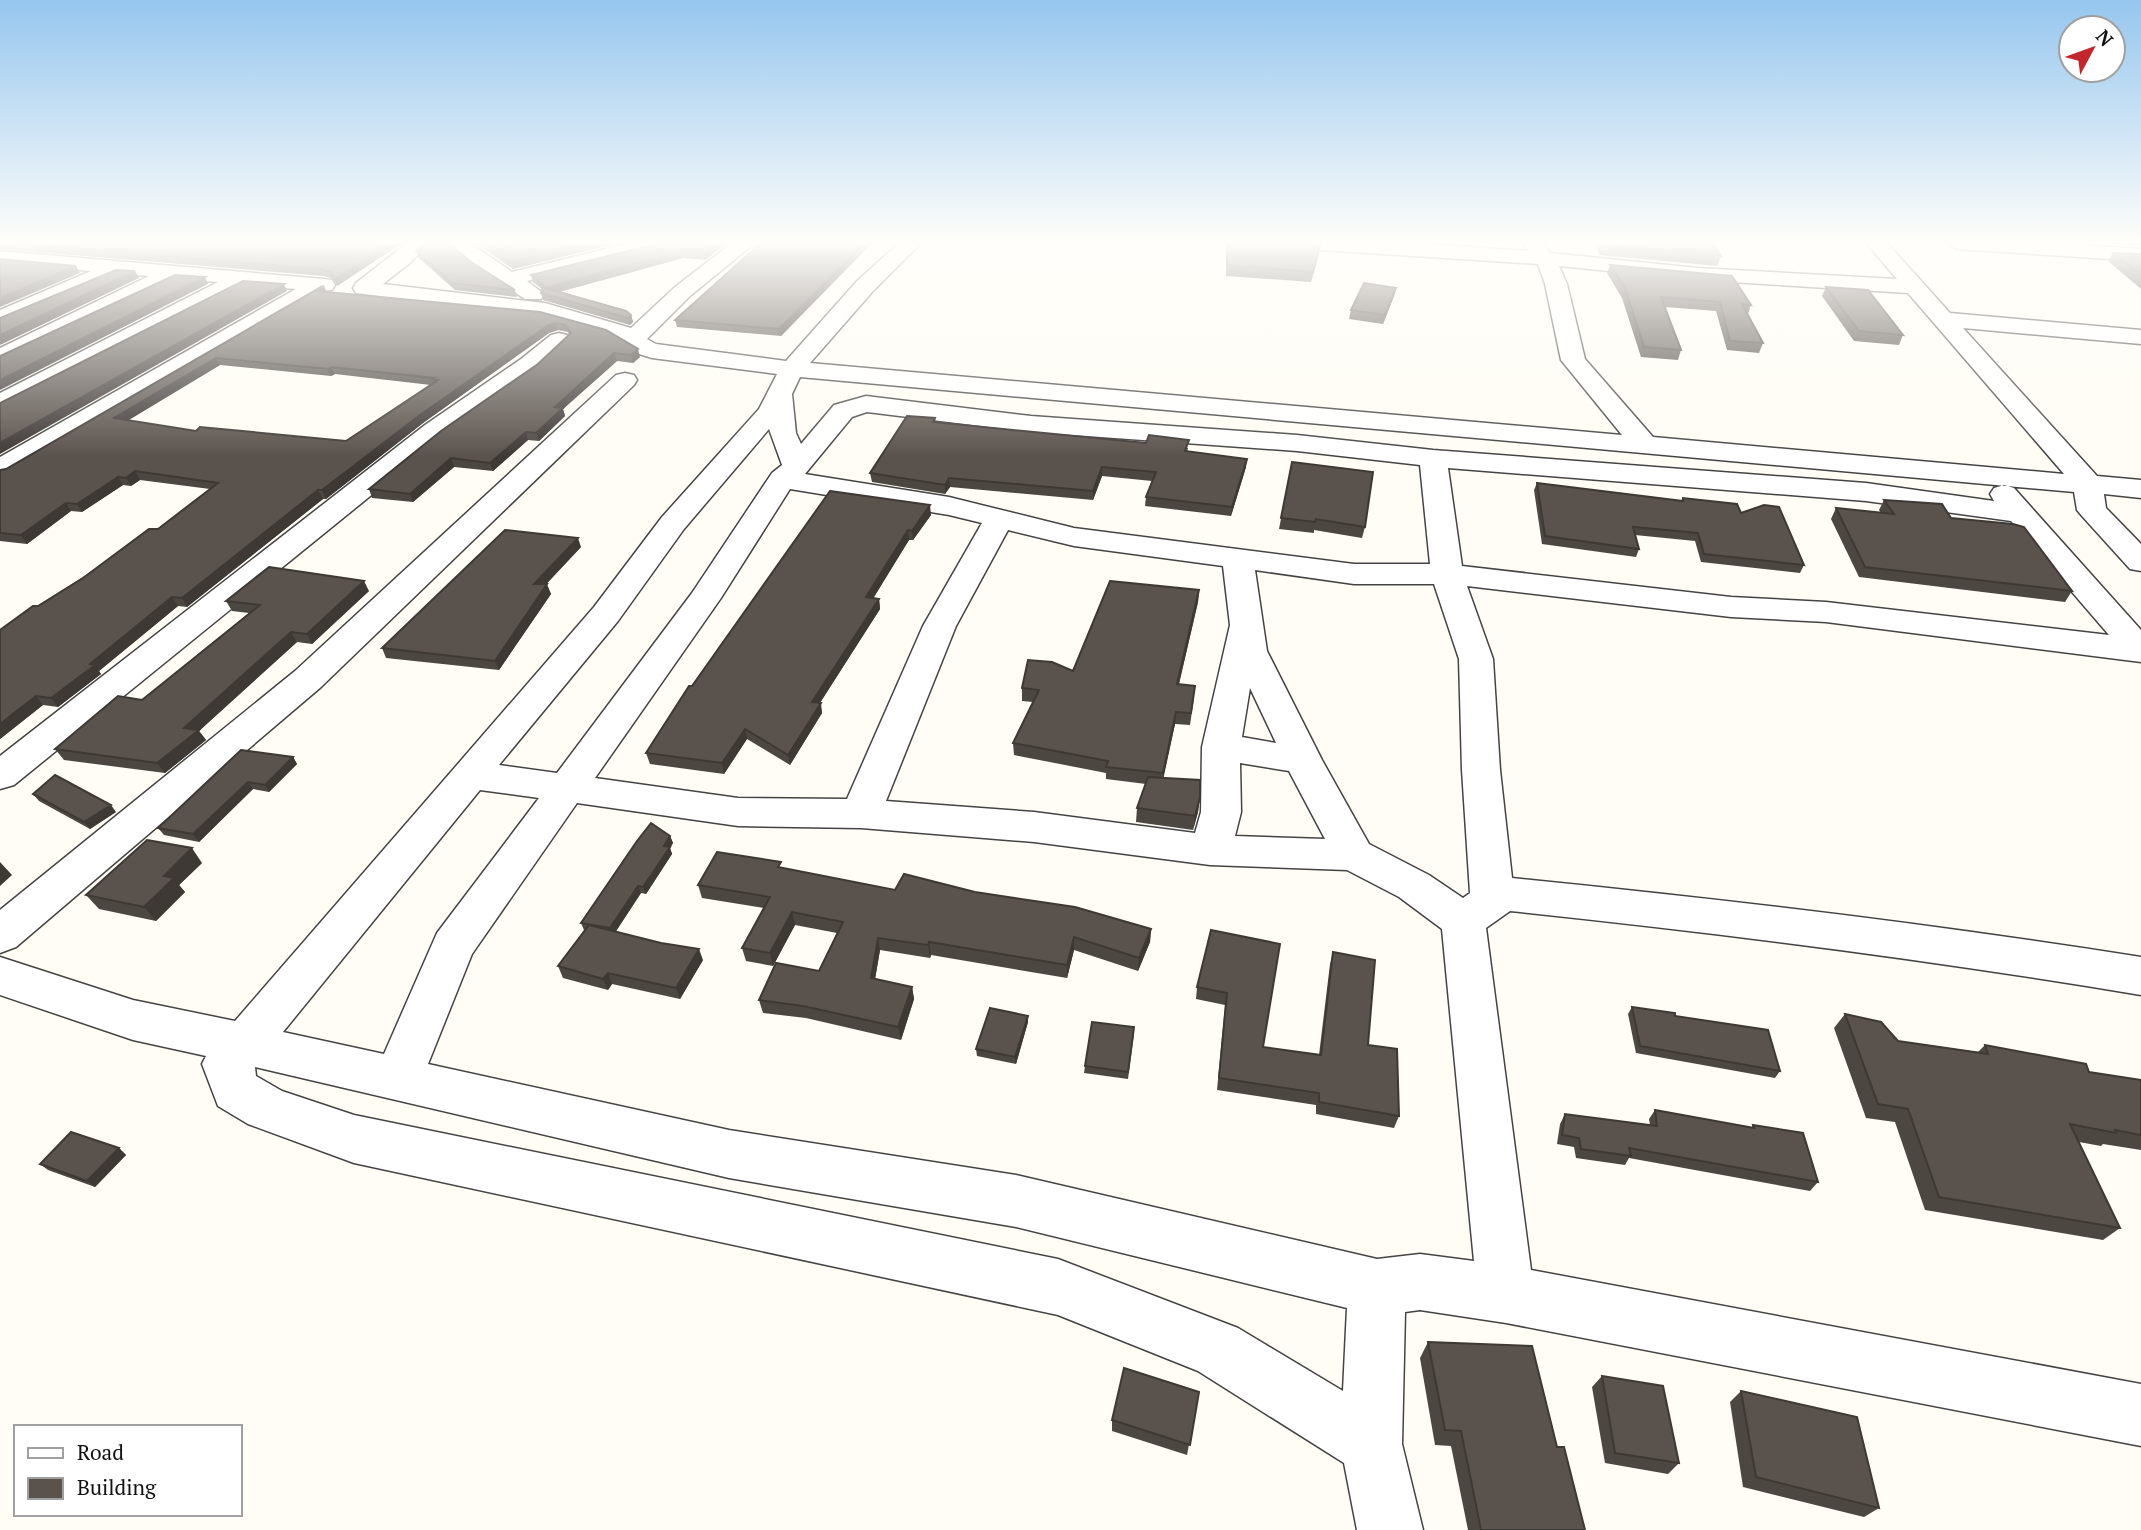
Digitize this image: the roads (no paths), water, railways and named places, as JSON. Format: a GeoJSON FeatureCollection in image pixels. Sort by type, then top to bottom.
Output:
{"type":"FeatureCollection","features":[{"type":"Feature","properties":{"kind":"street"},"geometry":{"type":"LineString","coordinates":[[0,357],[88,314]]}},
{"type":"Feature","properties":{"kind":"street"},"geometry":{"type":"LineString","coordinates":[[0,403],[172,314]]}},
{"type":"Feature","properties":{"kind":"street"},"geometry":{"type":"LineString","coordinates":[[0,470],[268,314]]}},
{"type":"Feature","properties":{"kind":"street"},"geometry":{"type":"LineString","coordinates":[[562,314],[599,324],[633,338],[652,351],[785,380],[1644,444],[2141,489]]}},
{"type":"Feature","properties":{"kind":"street"},"geometry":{"type":"LineString","coordinates":[[633,338],[647,329],[660,314]]}},
{"type":"Feature","properties":{"kind":"street"},"geometry":{"type":"LineString","coordinates":[[841,314],[785,380],[770,412],[673,523],[606,614],[394,869],[290,987],[227,1064],[236,1090],[266,1108],[354,1139],[1058,1287],[1217,1349],[1371,1444]]}},
{"type":"Feature","properties":{"kind":"street"},"geometry":{"type":"LineString","coordinates":[[1563,314],[1573,360],[1644,444]]}},
{"type":"Feature","properties":{"kind":"street"},"geometry":{"type":"LineString","coordinates":[[1940,314],[2087,483],[2092,510],[2141,562]]}},
{"type":"Feature","properties":{"kind":"street"},"geometry":{"type":"LineString","coordinates":[[1944,319],[2141,337]]}},
{"type":"Feature","properties":{"kind":"street"},"geometry":{"type":"LineString","coordinates":[[0,776],[435,431],[530,364],[559,340]]}},
{"type":"Feature","properties":{"kind":"street"},"geometry":{"type":"LineString","coordinates":[[0,935],[308,679],[446,551],[609,392],[625,380]]}},
{"type":"Feature","properties":{"kind":"street"},"geometry":{"type":"LineString","coordinates":[[785,380],[783,433],[790,473]]}},
{"type":"Feature","properties":{"kind":"street"},"geometry":{"type":"LineString","coordinates":[[398,1078],[453,946],[705,598],[790,473],[842,411],[866,404],[1031,424],[1297,443],[1433,458],[1852,491],[2021,513]]}},
{"type":"Feature","properties":{"kind":"street"},"geometry":{"type":"LineString","coordinates":[[1433,458],[1447,574],[1476,659],[1481,770],[1478,909],[1506,1294]]}},
{"type":"Feature","properties":{"kind":"street"},"geometry":{"type":"LineString","coordinates":[[790,473],[949,506],[1074,537],[1238,559],[1354,574],[1447,574],[1731,607],[1826,612],[2140,650]]}},
{"type":"Feature","properties":{"kind":"street"},"geometry":{"type":"LineString","coordinates":[[1988,476],[2140,650]]}},
{"type":"Feature","properties":{"kind":"street"},"geometry":{"type":"LineString","coordinates":[[861,814],[926,653],[973,557],[999,520]]}},
{"type":"Feature","properties":{"kind":"street"},"geometry":{"type":"LineString","coordinates":[[1238,559],[1250,652],[1354,855]]}},
{"type":"Feature","properties":{"kind":"street"},"geometry":{"type":"LineString","coordinates":[[1210,850],[1221,812],[1220,747],[1246,619]]}},
{"type":"Feature","properties":{"kind":"street"},"geometry":{"type":"LineString","coordinates":[[1220,747],[1303,760]]}},
{"type":"Feature","properties":{"kind":"street"},"geometry":{"type":"LineString","coordinates":[[471,775],[570,786],[658,802],[738,811],[861,814],[1034,827],[1210,850],[1354,855],[1414,886],[1478,909],[1509,894],[1690,913],[1994,952],[2141,976]]}},
{"type":"Feature","properties":{"kind":"street"},"geometry":{"type":"LineString","coordinates":[[0,976],[134,1020],[729,1154],[1016,1201],[1377,1287],[1420,1282],[1506,1294],[2141,1415]]}},
{"type":"Feature","properties":{"kind":"street"},"geometry":{"type":"LineString","coordinates":[[1377,1287],[1371,1444],[1390,1530]]}}]}
